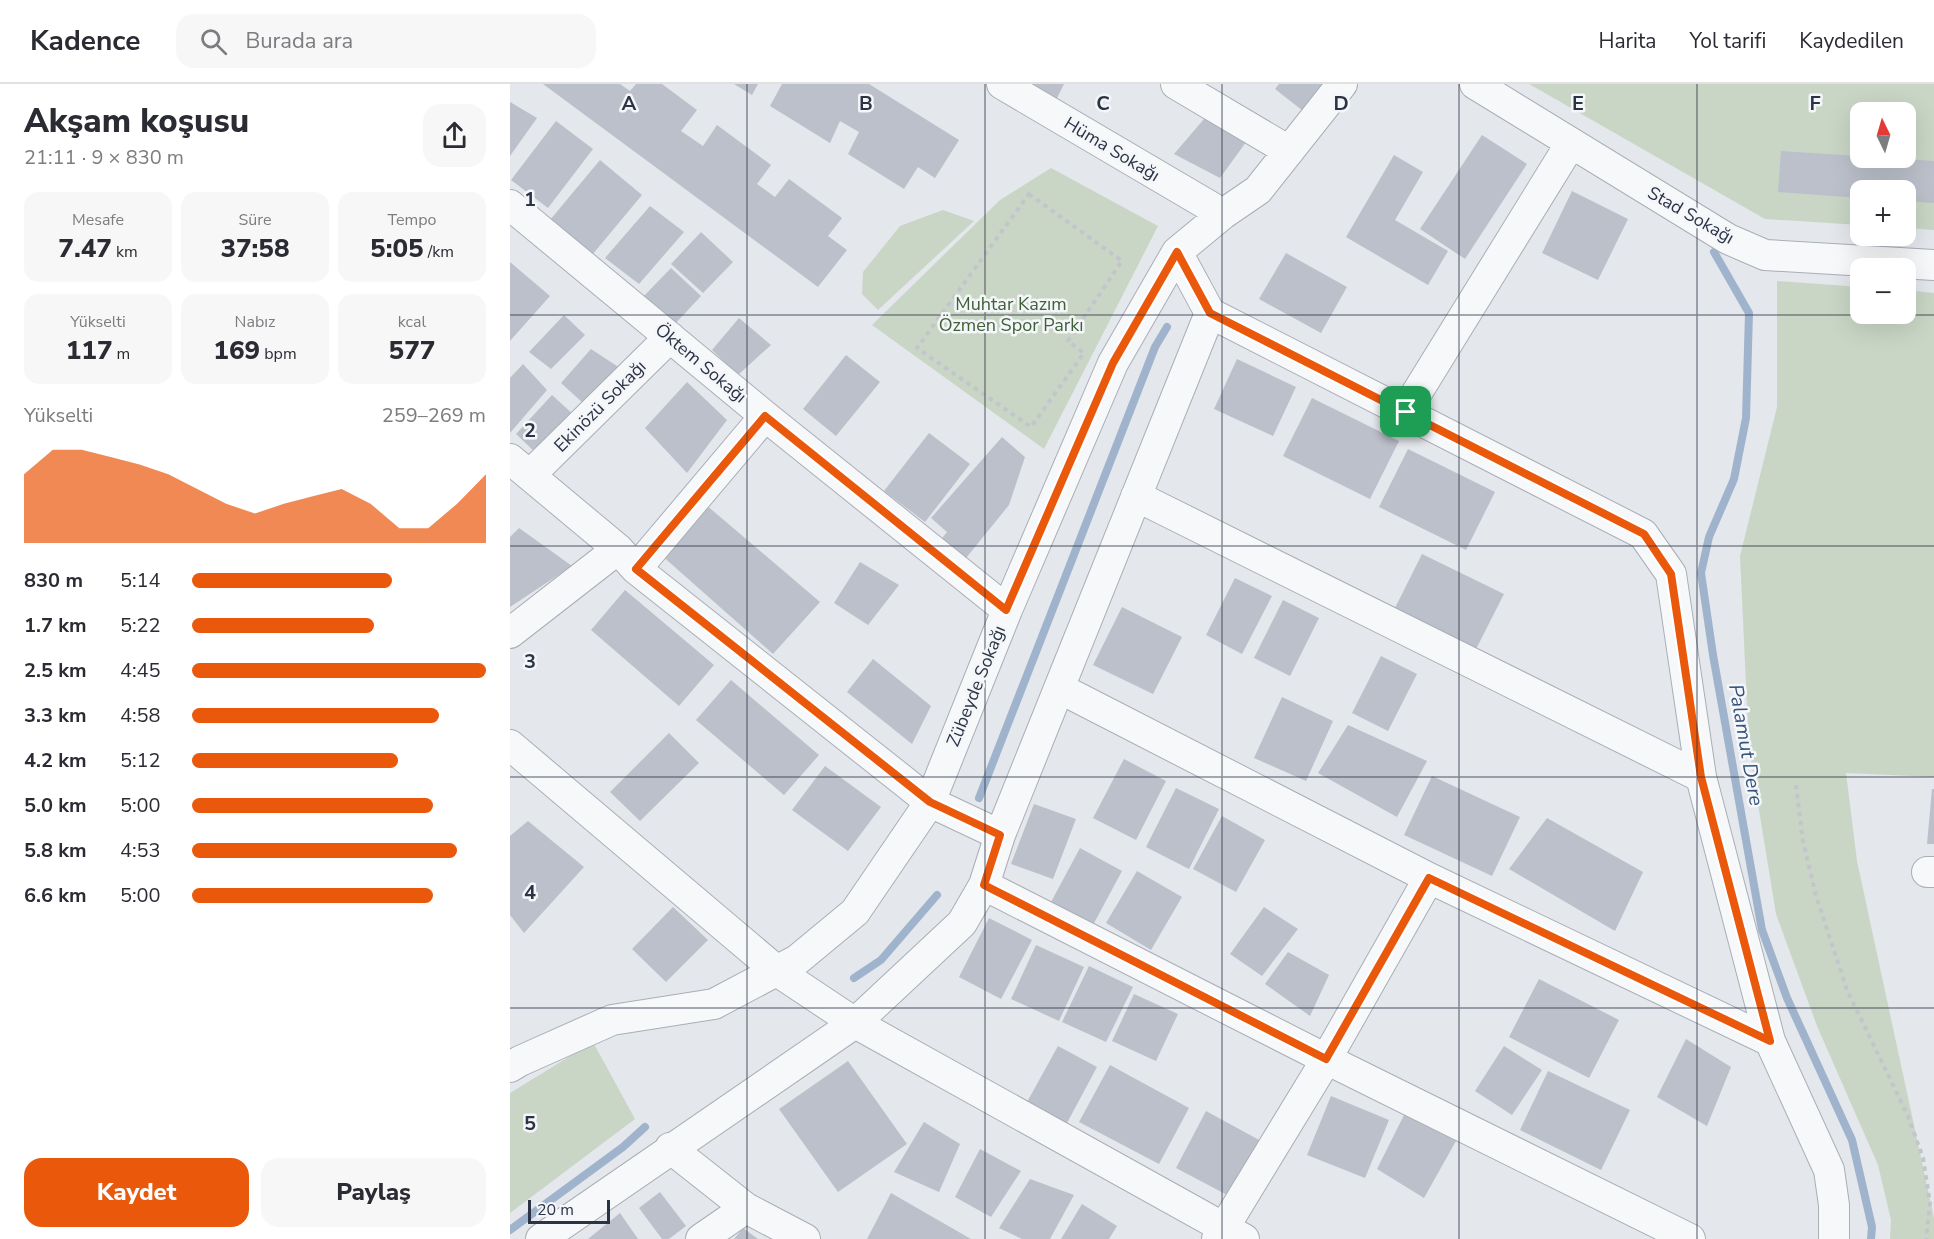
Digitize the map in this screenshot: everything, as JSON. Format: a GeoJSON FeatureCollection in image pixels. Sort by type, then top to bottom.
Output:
{"type":"FeatureCollection","features":[{"type":"Feature","properties":{"kind":"street","name":"Hüma Sokağı"},"geometry":{"type":"LineString","coordinates":[[1002,84],[1222,214]]}},
{"type":"Feature","properties":{"kind":"street"},"geometry":{"type":"LineString","coordinates":[[1176,84],[1289,150]]}},
{"type":"Feature","properties":{"kind":"street","name":"Zübeyde Sokağı"},"geometry":{"type":"LineString","coordinates":[[510,1067],[612,1020],[714,1004],[797,960],[855,912],[930,802],[1006,610],[1113,363],[1177,252],[1222,214],[1258,190],[1342,84]]}},
{"type":"Feature","properties":{"kind":"street","name":"Stad Sokağı"},"geometry":{"type":"LineString","coordinates":[[1475,84],[1728,239],[1766,255],[1934,265]]}},
{"type":"Feature","properties":{"kind":"street"},"geometry":{"type":"LineString","coordinates":[[1406,412],[1571,142]]}},
{"type":"Feature","properties":{"kind":"street","name":"Öktem Sokağı"},"geometry":{"type":"LineString","coordinates":[[510,205],[765,416],[1006,610]]}},
{"type":"Feature","properties":{"kind":"street"},"geometry":{"type":"LineString","coordinates":[[1177,252],[1210,313],[1644,534],[1671,574],[1701,777],[1770,1041],[1829,1170],[1834,1239]]}},
{"type":"Feature","properties":{"kind":"street"},"geometry":{"type":"LineString","coordinates":[[541,1239],[670,1148],[855,1023],[962,923],[984,885],[1000,835],[1210,313]]}},
{"type":"Feature","properties":{"kind":"street","name":"Ekinözü Sokağı"},"geometry":{"type":"LineString","coordinates":[[520,467],[670,337]]}},
{"type":"Feature","properties":{"kind":"street"},"geometry":{"type":"LineString","coordinates":[[510,633],[627,559],[765,416]]}},
{"type":"Feature","properties":{"kind":"street"},"geometry":{"type":"LineString","coordinates":[[520,467],[627,559],[930,802],[1000,835]]}},
{"type":"Feature","properties":{"kind":"street"},"geometry":{"type":"LineString","coordinates":[[1136,496],[1701,777]]}},
{"type":"Feature","properties":{"kind":"street"},"geometry":{"type":"LineString","coordinates":[[1059,688],[1429,878],[1770,1041]]}},
{"type":"Feature","properties":{"kind":"street"},"geometry":{"type":"LineString","coordinates":[[510,745],[777,971],[855,1023],[1228,1235],[1429,878]]}},
{"type":"Feature","properties":{"kind":"street"},"geometry":{"type":"LineString","coordinates":[[984,885],[1326,1059],[1690,1239]]}},
{"type":"Feature","properties":{"kind":"street"},"geometry":{"type":"LineString","coordinates":[[670,1148],[746,1208],[805,1239]]}},
{"type":"Feature","properties":{"kind":"street"},"geometry":{"type":"LineString","coordinates":[[701,1239],[746,1208]]}},
{"type":"Feature","properties":{"kind":"path"},"geometry":{"type":"LineString","coordinates":[[1029,194],[1122,261],[1068,341],[1084,353],[1031,427],[917,348],[1029,194]]}},
{"type":"Feature","properties":{"kind":"path"},"geometry":{"type":"LineString","coordinates":[[1796,785],[1803,841],[1816,896],[1847,990],[1908,1116],[1923,1158],[1930,1203],[1926,1239]]}},
{"type":"Feature","properties":{"kind":"green space"},"geometry":{"type":"Polygon","coordinates":[[[1529,84],[1934,84],[1934,230],[1916,229],[1916,180],[1850,180],[1850,224],[1765,219],[1529,84]]]}},
{"type":"Feature","properties":{"kind":"green space","name":"Muhtar Kazım Özmen Spor Parkı"},"geometry":{"type":"Polygon","coordinates":[[[1051,168],[1158,226],[1044,449],[872,325],[1000,200],[1051,168]]]}},
{"type":"Feature","properties":{"kind":"green space"},"geometry":{"type":"Polygon","coordinates":[[[943,210],[974,221],[878,310],[862,294],[863,272],[900,226],[943,210]]]}},
{"type":"Feature","properties":{"kind":"green space"},"geometry":{"type":"Polygon","coordinates":[[[1777,281],[1850,286],[1850,324],[1916,324],[1916,291],[1934,293],[1934,777],[1846,773],[1857,861],[1934,1218],[1934,1239],[1890,1239],[1891,1220],[1878,1165],[1817,1026],[1776,914],[1749,749],[1740,556],[1777,407],[1777,281]]]}},
{"type":"Feature","properties":{"kind":"green space"},"geometry":{"type":"Polygon","coordinates":[[[593,1042],[635,1119],[510,1213],[510,1093],[593,1042]]]}},
{"type":"Feature","properties":{"kind":"building"},"geometry":{"type":"Polygon","coordinates":[[[543,84],[620,84],[630,91],[636,84],[662,84],[697,110],[681,131],[703,146],[717,125],[771,165],[757,184],[775,197],[789,179],[842,218],[828,236],[847,250],[818,287],[543,84]]]}},
{"type":"Feature","properties":{"kind":"building"},"geometry":{"type":"Polygon","coordinates":[[[734,84],[758,84],[752,95],[734,84]]]}},
{"type":"Feature","properties":{"kind":"building"},"geometry":{"type":"Polygon","coordinates":[[[782,84],[869,84],[959,140],[935,178],[918,167],[904,189],[848,154],[859,132],[840,121],[830,143],[770,106],[782,84]]]}},
{"type":"Feature","properties":{"kind":"building"},"geometry":{"type":"Polygon","coordinates":[[[1027,84],[1064,84],[1056,100],[1027,84]]]}},
{"type":"Feature","properties":{"kind":"building"},"geometry":{"type":"Polygon","coordinates":[[[1279,84],[1333,84],[1312,118],[1275,89],[1279,84]]]}},
{"type":"Feature","properties":{"kind":"building"},"geometry":{"type":"Polygon","coordinates":[[[510,102],[537,118],[510,156],[510,102]]]}},
{"type":"Feature","properties":{"kind":"building"},"geometry":{"type":"Polygon","coordinates":[[[1210,112],[1249,138],[1220,178],[1174,154],[1210,112]]]}},
{"type":"Feature","properties":{"kind":"building"},"geometry":{"type":"Polygon","coordinates":[[[556,121],[593,149],[548,208],[511,180],[556,121]]]}},
{"type":"Feature","properties":{"kind":"building"},"geometry":{"type":"Polygon","coordinates":[[[1482,135],[1527,164],[1465,259],[1420,229],[1482,135]]]}},
{"type":"Feature","properties":{"kind":"building"},"geometry":{"type":"Polygon","coordinates":[[[1781,151],[1850,156],[1850,168],[1916,168],[1916,160],[1934,161],[1934,203],[1916,202],[1916,180],[1850,180],[1850,197],[1778,192],[1781,151]]]}},
{"type":"Feature","properties":{"kind":"building"},"geometry":{"type":"Polygon","coordinates":[[[1394,155],[1423,172],[1395,220],[1448,251],[1428,285],[1346,237],[1394,155]]]}},
{"type":"Feature","properties":{"kind":"building"},"geometry":{"type":"Polygon","coordinates":[[[600,160],[642,195],[592,255],[550,220],[600,160]]]}},
{"type":"Feature","properties":{"kind":"building"},"geometry":{"type":"Polygon","coordinates":[[[1572,191],[1628,219],[1598,280],[1542,253],[1572,191]]]}},
{"type":"Feature","properties":{"kind":"building"},"geometry":{"type":"Polygon","coordinates":[[[650,206],[684,232],[639,284],[605,258],[650,206]]]}},
{"type":"Feature","properties":{"kind":"building"},"geometry":{"type":"Polygon","coordinates":[[[701,232],[733,262],[703,293],[671,264],[701,232]]]}},
{"type":"Feature","properties":{"kind":"building"},"geometry":{"type":"Polygon","coordinates":[[[1286,253],[1347,287],[1321,333],[1259,299],[1286,253]]]}},
{"type":"Feature","properties":{"kind":"building"},"geometry":{"type":"Polygon","coordinates":[[[510,262],[550,296],[510,341],[510,262]]]}},
{"type":"Feature","properties":{"kind":"building"},"geometry":{"type":"Polygon","coordinates":[[[671,268],[701,296],[673,326],[642,298],[671,268]]]}},
{"type":"Feature","properties":{"kind":"building"},"geometry":{"type":"Polygon","coordinates":[[[564,315],[585,335],[551,369],[529,352],[564,315]]]}},
{"type":"Feature","properties":{"kind":"building"},"geometry":{"type":"Polygon","coordinates":[[[739,318],[771,345],[738,375],[712,350],[739,318]]]}},
{"type":"Feature","properties":{"kind":"building"},"geometry":{"type":"Polygon","coordinates":[[[591,349],[623,370],[584,404],[561,383],[591,349]]]}},
{"type":"Feature","properties":{"kind":"building"},"geometry":{"type":"Polygon","coordinates":[[[846,355],[880,382],[836,436],[803,409],[846,355]]]}},
{"type":"Feature","properties":{"kind":"building"},"geometry":{"type":"Polygon","coordinates":[[[1237,359],[1296,387],[1273,436],[1214,409],[1237,359]]]}},
{"type":"Feature","properties":{"kind":"building"},"geometry":{"type":"Polygon","coordinates":[[[523,364],[547,390],[510,433],[510,378],[523,364]]]}},
{"type":"Feature","properties":{"kind":"building"},"geometry":{"type":"Polygon","coordinates":[[[687,382],[727,420],[687,473],[645,428],[687,382]]]}},
{"type":"Feature","properties":{"kind":"building"},"geometry":{"type":"Polygon","coordinates":[[[552,395],[575,416],[537,454],[516,434],[552,395]]]}},
{"type":"Feature","properties":{"kind":"building"},"geometry":{"type":"Polygon","coordinates":[[[1312,398],[1399,441],[1370,499],[1283,456],[1312,398]]]}},
{"type":"Feature","properties":{"kind":"building"},"geometry":{"type":"Polygon","coordinates":[[[929,433],[970,464],[925,522],[884,491],[929,433]]]}},
{"type":"Feature","properties":{"kind":"building"},"geometry":{"type":"Polygon","coordinates":[[[1002,437],[1025,457],[1009,505],[962,563],[939,542],[947,532],[931,518],[1002,437]]]}},
{"type":"Feature","properties":{"kind":"building"},"geometry":{"type":"Polygon","coordinates":[[[1408,449],[1495,492],[1466,550],[1379,507],[1408,449]]]}},
{"type":"Feature","properties":{"kind":"building"},"geometry":{"type":"Polygon","coordinates":[[[705,504],[820,602],[773,654],[660,554],[705,504]]]}},
{"type":"Feature","properties":{"kind":"building"},"geometry":{"type":"Polygon","coordinates":[[[519,528],[572,566],[510,607],[510,537],[519,528]]]}},
{"type":"Feature","properties":{"kind":"building"},"geometry":{"type":"Polygon","coordinates":[[[1422,554],[1504,594],[1474,653],[1393,612],[1422,554]]]}},
{"type":"Feature","properties":{"kind":"building"},"geometry":{"type":"Polygon","coordinates":[[[860,562],[899,585],[868,625],[834,603],[860,562]]]}},
{"type":"Feature","properties":{"kind":"building"},"geometry":{"type":"Polygon","coordinates":[[[1235,578],[1272,596],[1242,654],[1206,635],[1235,578]]]}},
{"type":"Feature","properties":{"kind":"building"},"geometry":{"type":"Polygon","coordinates":[[[625,590],[714,665],[679,706],[591,630],[625,590]]]}},
{"type":"Feature","properties":{"kind":"building"},"geometry":{"type":"Polygon","coordinates":[[[1283,600],[1319,618],[1290,676],[1254,658],[1283,600]]]}},
{"type":"Feature","properties":{"kind":"building"},"geometry":{"type":"Polygon","coordinates":[[[1122,607],[1182,637],[1153,694],[1093,665],[1122,607]]]}},
{"type":"Feature","properties":{"kind":"building"},"geometry":{"type":"Polygon","coordinates":[[[1381,656],[1417,674],[1388,731],[1352,713],[1381,656]]]}},
{"type":"Feature","properties":{"kind":"building"},"geometry":{"type":"Polygon","coordinates":[[[873,659],[931,706],[912,744],[847,692],[873,659]]]}},
{"type":"Feature","properties":{"kind":"building"},"geometry":{"type":"Polygon","coordinates":[[[731,680],[819,755],[784,795],[696,720],[731,680]]]}},
{"type":"Feature","properties":{"kind":"building"},"geometry":{"type":"Polygon","coordinates":[[[1282,697],[1333,721],[1306,781],[1254,758],[1282,697]]]}},
{"type":"Feature","properties":{"kind":"building"},"geometry":{"type":"Polygon","coordinates":[[[1348,725],[1427,761],[1397,817],[1318,773],[1348,725]]]}},
{"type":"Feature","properties":{"kind":"building"},"geometry":{"type":"Polygon","coordinates":[[[669,733],[699,763],[640,821],[610,792],[669,733]]]}},
{"type":"Feature","properties":{"kind":"building"},"geometry":{"type":"Polygon","coordinates":[[[1124,759],[1166,781],[1136,840],[1093,818],[1124,759]]]}},
{"type":"Feature","properties":{"kind":"building"},"geometry":{"type":"Polygon","coordinates":[[[825,766],[881,807],[848,851],[792,810],[825,766]]]}},
{"type":"Feature","properties":{"kind":"building"},"geometry":{"type":"Polygon","coordinates":[[[1432,776],[1520,817],[1492,876],[1404,835],[1432,776]]]}},
{"type":"Feature","properties":{"kind":"building"},"geometry":{"type":"Polygon","coordinates":[[[1176,788],[1219,809],[1189,869],[1146,847],[1176,788]]]}},
{"type":"Feature","properties":{"kind":"building"},"geometry":{"type":"Polygon","coordinates":[[[1932,789],[1934,789],[1934,844],[1927,844],[1932,789]]]}},
{"type":"Feature","properties":{"kind":"building"},"geometry":{"type":"Polygon","coordinates":[[[1034,804],[1076,819],[1053,879],[1011,864],[1034,804]]]}},
{"type":"Feature","properties":{"kind":"building"},"geometry":{"type":"Polygon","coordinates":[[[1222,816],[1265,840],[1236,892],[1193,869],[1222,816]]]}},
{"type":"Feature","properties":{"kind":"building"},"geometry":{"type":"Polygon","coordinates":[[[1547,818],[1643,872],[1615,931],[1509,869],[1547,818]]]}},
{"type":"Feature","properties":{"kind":"building"},"geometry":{"type":"Polygon","coordinates":[[[528,821],[584,867],[524,933],[510,915],[510,836],[528,821]]]}},
{"type":"Feature","properties":{"kind":"building"},"geometry":{"type":"Polygon","coordinates":[[[1080,848],[1122,871],[1093,925],[1051,902],[1080,848]]]}},
{"type":"Feature","properties":{"kind":"building"},"geometry":{"type":"Polygon","coordinates":[[[1137,871],[1182,897],[1151,950],[1106,923],[1137,871]]]}},
{"type":"Feature","properties":{"kind":"building"},"geometry":{"type":"Polygon","coordinates":[[[673,907],[708,940],[666,982],[632,949],[673,907]]]}},
{"type":"Feature","properties":{"kind":"building"},"geometry":{"type":"Polygon","coordinates":[[[1264,907],[1298,929],[1262,976],[1230,954],[1264,907]]]}},
{"type":"Feature","properties":{"kind":"building"},"geometry":{"type":"Polygon","coordinates":[[[989,918],[1032,940],[1001,999],[959,977],[989,918]]]}},
{"type":"Feature","properties":{"kind":"building"},"geometry":{"type":"Polygon","coordinates":[[[1036,945],[1084,967],[1059,1021],[1011,999],[1036,945]]]}},
{"type":"Feature","properties":{"kind":"building"},"geometry":{"type":"Polygon","coordinates":[[[1288,952],[1329,975],[1310,1016],[1265,984],[1288,952]]]}},
{"type":"Feature","properties":{"kind":"building"},"geometry":{"type":"Polygon","coordinates":[[[1089,966],[1133,987],[1106,1042],[1062,1022],[1089,966]]]}},
{"type":"Feature","properties":{"kind":"building"},"geometry":{"type":"Polygon","coordinates":[[[1539,979],[1619,1020],[1589,1078],[1509,1037],[1539,979]]]}},
{"type":"Feature","properties":{"kind":"building"},"geometry":{"type":"Polygon","coordinates":[[[1134,994],[1178,1014],[1156,1061],[1112,1041],[1134,994]]]}},
{"type":"Feature","properties":{"kind":"building"},"geometry":{"type":"Polygon","coordinates":[[[1686,1039],[1731,1067],[1707,1126],[1657,1097],[1686,1039]]]}},
{"type":"Feature","properties":{"kind":"building"},"geometry":{"type":"Polygon","coordinates":[[[1058,1046],[1097,1067],[1067,1123],[1027,1102],[1058,1046]]]}},
{"type":"Feature","properties":{"kind":"building"},"geometry":{"type":"Polygon","coordinates":[[[1504,1046],[1542,1070],[1512,1115],[1475,1091],[1504,1046]]]}},
{"type":"Feature","properties":{"kind":"building"},"geometry":{"type":"Polygon","coordinates":[[[848,1061],[907,1144],[838,1192],[779,1109],[848,1061]]]}},
{"type":"Feature","properties":{"kind":"building"},"geometry":{"type":"Polygon","coordinates":[[[1110,1065],[1189,1108],[1159,1164],[1079,1122],[1110,1065]]]}},
{"type":"Feature","properties":{"kind":"building"},"geometry":{"type":"Polygon","coordinates":[[[1548,1071],[1630,1110],[1601,1170],[1520,1130],[1548,1071]]]}},
{"type":"Feature","properties":{"kind":"building"},"geometry":{"type":"Polygon","coordinates":[[[1331,1096],[1389,1120],[1365,1178],[1307,1155],[1331,1096]]]}},
{"type":"Feature","properties":{"kind":"building"},"geometry":{"type":"Polygon","coordinates":[[[1206,1111],[1261,1141],[1231,1197],[1176,1168],[1206,1111]]]}},
{"type":"Feature","properties":{"kind":"building"},"geometry":{"type":"Polygon","coordinates":[[[1404,1115],[1456,1141],[1424,1198],[1377,1169],[1404,1115]]]}},
{"type":"Feature","properties":{"kind":"building"},"geometry":{"type":"Polygon","coordinates":[[[924,1122],[960,1144],[939,1192],[894,1172],[924,1122]]]}},
{"type":"Feature","properties":{"kind":"building"},"geometry":{"type":"Polygon","coordinates":[[[980,1149],[1021,1171],[991,1217],[955,1197],[980,1149]]]}},
{"type":"Feature","properties":{"kind":"building"},"geometry":{"type":"Polygon","coordinates":[[[1030,1179],[1074,1195],[1050,1239],[1022,1239],[999,1228],[1030,1179]]]}},
{"type":"Feature","properties":{"kind":"building"},"geometry":{"type":"Polygon","coordinates":[[[660,1192],[686,1226],[669,1239],[662,1239],[639,1208],[660,1192]]]}},
{"type":"Feature","properties":{"kind":"building"},"geometry":{"type":"Polygon","coordinates":[[[891,1193],[971,1239],[867,1239],[891,1193]]]}},
{"type":"Feature","properties":{"kind":"building"},"geometry":{"type":"Polygon","coordinates":[[[1082,1204],[1117,1226],[1109,1239],[1061,1239],[1082,1204]]]}},
{"type":"Feature","properties":{"kind":"building"},"geometry":{"type":"Polygon","coordinates":[[[620,1213],[638,1239],[588,1239],[620,1213]]]}},
{"type":"Feature","properties":{"kind":"building"},"geometry":{"type":"Polygon","coordinates":[[[743,1228],[758,1239],[734,1239],[743,1228]]]}},
{"type":"Feature","properties":{"kind":"waterway","name":"Palamut Dere"},"geometry":{"type":"LineString","coordinates":[[1714,252],[1749,313],[1746,418],[1734,479],[1709,537],[1701,573],[1713,655],[1762,930],[1787,998],[1852,1140],[1872,1227],[1871,1239]]}},
{"type":"Feature","properties":{"kind":"waterway"},"geometry":{"type":"LineString","coordinates":[[979,798],[1155,347],[1167,327]]}},
{"type":"Feature","properties":{"kind":"waterway"},"geometry":{"type":"LineString","coordinates":[[854,978],[881,960],[937,895]]}},
{"type":"Feature","properties":{"kind":"waterway"},"geometry":{"type":"LineString","coordinates":[[510,1230],[623,1147],[645,1127]]}},
{"type":"Feature","properties":{"kind":"route"},"geometry":{"type":"LineString","coordinates":[[1177,252],[1210,313],[1406,412],[1644,534],[1671,574],[1701,777],[1770,1041],[1429,878],[1326,1059],[984,885],[1000,835],[930,802],[636,569],[765,416],[1006,610],[1113,363],[1177,252]]}}]}
